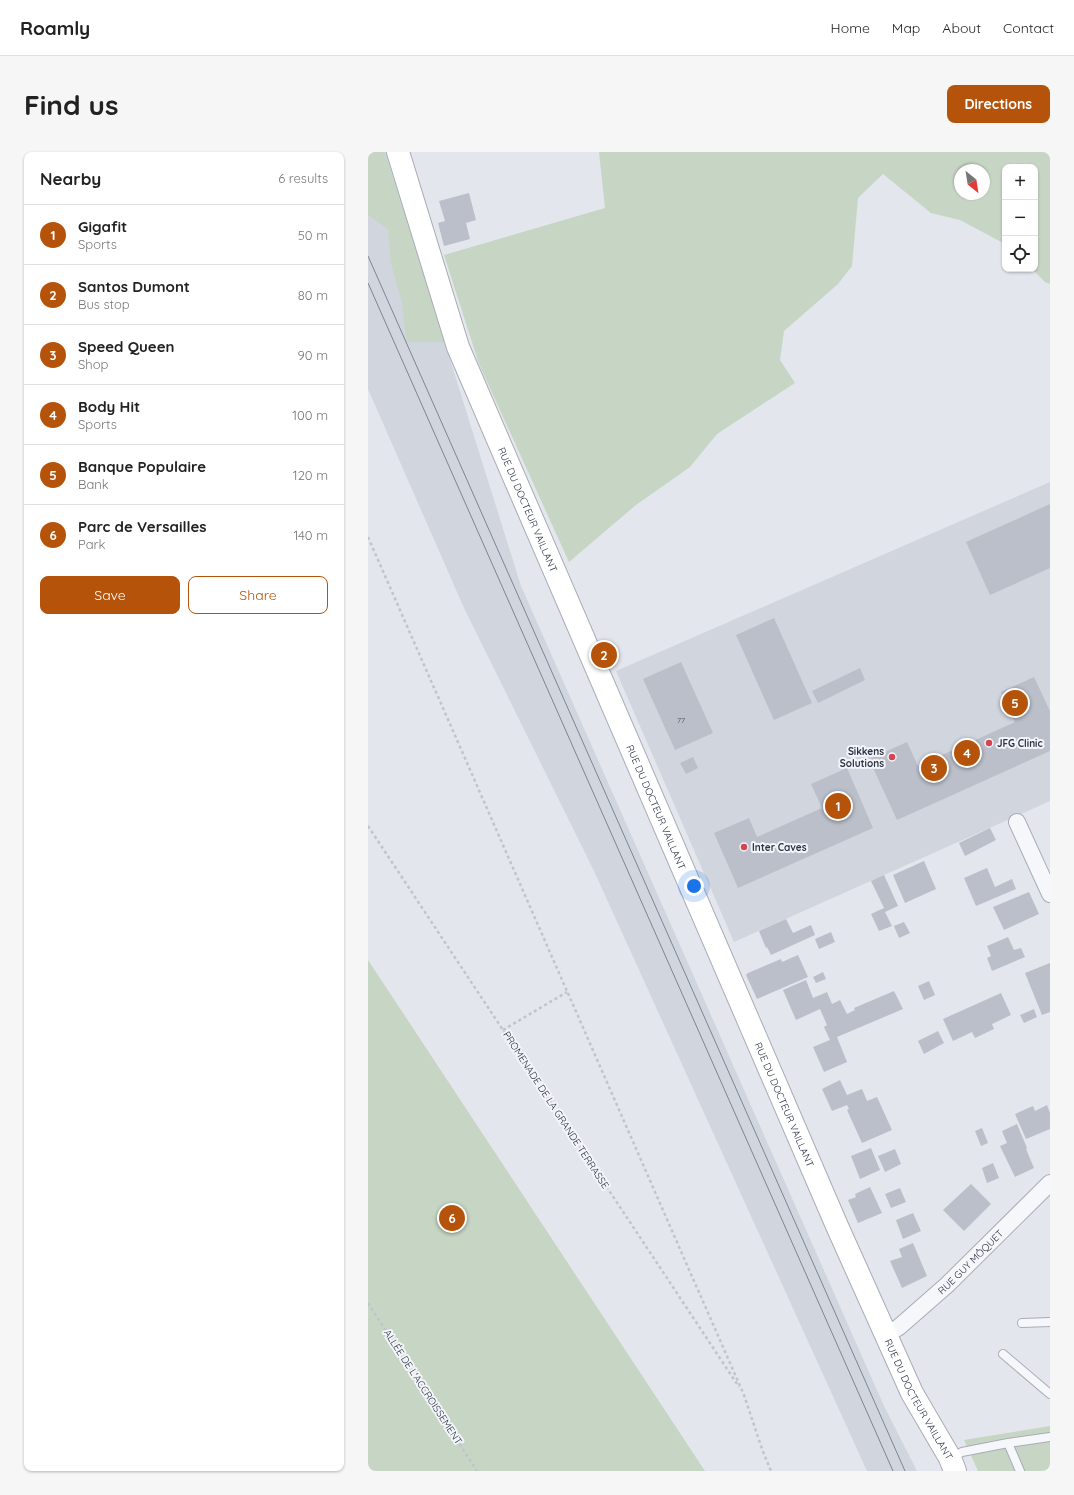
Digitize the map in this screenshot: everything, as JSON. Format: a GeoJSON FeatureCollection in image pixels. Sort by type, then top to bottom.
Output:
{"type":"FeatureCollection","features":[{"type":"Feature","properties":{"kind":"main road","name":"RUE DU DOCTEUR VAILLANT"},"geometry":{"type":"LineString","coordinates":[[398,152],[458,347],[837,1226],[912,1393],[952,1465]]}},
{"type":"Feature","properties":{"kind":"street"},"geometry":{"type":"LineString","coordinates":[[1017,822],[1050,894]]}},
{"type":"Feature","properties":{"kind":"street","name":"RUE GUY MÔQUET"},"geometry":{"type":"LineString","coordinates":[[886,1334],[899,1327],[947,1285],[1050,1183]]}},
{"type":"Feature","properties":{"kind":"lane"},"geometry":{"type":"LineString","coordinates":[[1022,1323],[1050,1322]]}},
{"type":"Feature","properties":{"kind":"lane"},"geometry":{"type":"LineString","coordinates":[[1003,1354],[1050,1394]]}},
{"type":"Feature","properties":{"kind":"lane"},"geometry":{"type":"LineString","coordinates":[[952,1465],[962,1452],[1050,1437]]}},
{"type":"Feature","properties":{"kind":"lane"},"geometry":{"type":"LineString","coordinates":[[1008,1443],[1020,1471]]}},
{"type":"Feature","properties":{"kind":"path"},"geometry":{"type":"LineString","coordinates":[[368,537],[744,1394],[762,1449],[771,1471]]}},
{"type":"Feature","properties":{"kind":"path","name":"PROMENADE DE LA GRANDE TERRASSE"},"geometry":{"type":"LineString","coordinates":[[368,826],[744,1394]]}},
{"type":"Feature","properties":{"kind":"path"},"geometry":{"type":"LineString","coordinates":[[503,1030],[567,992]]}},
{"type":"Feature","properties":{"kind":"path","name":"ALLÉE DE L'ACCROISSEMENT"},"geometry":{"type":"LineString","coordinates":[[368,1303],[477,1471]]}},
{"type":"Feature","properties":{"kind":"shaded area"},"geometry":{"type":"Polygon","coordinates":[[[368,152],[385,152],[521,586],[884,1406],[917,1471],[867,1471],[594,871],[464,608],[368,389],[368,152]]]}},
{"type":"Feature","properties":{"kind":"shaded area"},"geometry":{"type":"Polygon","coordinates":[[[1050,482],[1050,801],[734,942],[616,671],[1050,482]]]}},
{"type":"Feature","properties":{"kind":"green space"},"geometry":{"type":"Polygon","coordinates":[[[368,152],[385,152],[445,342],[406,342],[402,303],[391,264],[388,229],[368,215],[368,152]]]}},
{"type":"Feature","properties":{"kind":"green space"},"geometry":{"type":"Polygon","coordinates":[[[599,152],[1050,152],[1050,284],[1045,282],[1035,272],[1038,272],[1038,164],[1002,164],[1002,242],[960,220],[931,213],[883,174],[858,198],[852,266],[838,284],[784,331],[780,360],[795,383],[717,434],[690,467],[636,505],[569,562],[479,364],[444,255],[605,208],[599,152]]]}},
{"type":"Feature","properties":{"kind":"green space"},"geometry":{"type":"Polygon","coordinates":[[[368,960],[705,1471],[368,1471],[368,960]]]}},
{"type":"Feature","properties":{"kind":"green space"},"geometry":{"type":"Polygon","coordinates":[[[1050,1426],[1050,1471],[978,1471],[964,1440],[1050,1426]]]}},
{"type":"Feature","properties":{"kind":"building"},"geometry":{"type":"Polygon","coordinates":[[[469,193],[476,220],[466,223],[470,239],[444,246],[438,223],[445,221],[439,201],[469,193]]]}},
{"type":"Feature","properties":{"kind":"building"},"geometry":{"type":"Polygon","coordinates":[[[1050,504],[1050,568],[990,595],[966,542],[1050,504]]]}},
{"type":"Feature","properties":{"kind":"building"},"geometry":{"type":"Polygon","coordinates":[[[774,618],[812,703],[774,720],[736,635],[774,618]]]}},
{"type":"Feature","properties":{"kind":"building"},"geometry":{"type":"Polygon","coordinates":[[[681,662],[713,733],[675,750],[643,679],[681,662]]]}},
{"type":"Feature","properties":{"kind":"building"},"geometry":{"type":"Polygon","coordinates":[[[860,668],[865,680],[818,703],[812,691],[860,668]]]}},
{"type":"Feature","properties":{"kind":"building"},"geometry":{"type":"Polygon","coordinates":[[[1034,677],[1050,711],[1050,751],[897,820],[869,759],[907,742],[918,766],[1015,722],[1001,692],[1034,677]]]}},
{"type":"Feature","properties":{"kind":"building"},"geometry":{"type":"Polygon","coordinates":[[[693,757],[698,768],[686,774],[680,763],[693,757]]]}},
{"type":"Feature","properties":{"kind":"building"},"geometry":{"type":"Polygon","coordinates":[[[847,768],[873,828],[738,888],[714,833],[749,818],[757,837],[822,808],[811,784],[847,768]]]}},
{"type":"Feature","properties":{"kind":"building"},"geometry":{"type":"Polygon","coordinates":[[[990,828],[996,840],[965,856],[959,843],[990,828]]]}},
{"type":"Feature","properties":{"kind":"building"},"geometry":{"type":"Polygon","coordinates":[[[924,861],[936,889],[905,903],[893,875],[924,861]]]}},
{"type":"Feature","properties":{"kind":"building"},"geometry":{"type":"Polygon","coordinates":[[[987,868],[995,887],[1012,879],[1016,889],[976,906],[964,878],[987,868]]]}},
{"type":"Feature","properties":{"kind":"building"},"geometry":{"type":"Polygon","coordinates":[[[884,875],[898,906],[885,912],[892,926],[879,931],[871,914],[884,908],[871,881],[884,875]]]}},
{"type":"Feature","properties":{"kind":"building"},"geometry":{"type":"Polygon","coordinates":[[[1029,892],[1039,914],[1004,930],[993,907],[1029,892]]]}},
{"type":"Feature","properties":{"kind":"building"},"geometry":{"type":"Polygon","coordinates":[[[786,919],[793,933],[811,925],[815,935],[771,955],[767,947],[766,948],[759,931],[786,919]]]}},
{"type":"Feature","properties":{"kind":"building"},"geometry":{"type":"Polygon","coordinates":[[[904,922],[910,933],[899,938],[894,926],[904,922]]]}},
{"type":"Feature","properties":{"kind":"building"},"geometry":{"type":"Polygon","coordinates":[[[831,932],[835,942],[819,949],[815,939],[831,932]]]}},
{"type":"Feature","properties":{"kind":"building"},"geometry":{"type":"Polygon","coordinates":[[[1008,937],[1014,950],[1021,948],[1025,957],[992,971],[987,958],[991,956],[987,946],[1008,937]]]}},
{"type":"Feature","properties":{"kind":"building"},"geometry":{"type":"Polygon","coordinates":[[[798,955],[808,977],[757,999],[746,975],[781,959],[782,962],[798,955]]]}},
{"type":"Feature","properties":{"kind":"building"},"geometry":{"type":"Polygon","coordinates":[[[1050,963],[1050,1012],[1042,1015],[1025,973],[1050,963]]]}},
{"type":"Feature","properties":{"kind":"building"},"geometry":{"type":"Polygon","coordinates":[[[823,972],[826,979],[816,983],[813,977],[823,972]]]}},
{"type":"Feature","properties":{"kind":"building"},"geometry":{"type":"Polygon","coordinates":[[[806,980],[813,998],[827,992],[832,1004],[840,1000],[847,1014],[855,1010],[854,1008],[894,991],[903,1009],[837,1037],[847,1062],[824,1072],[813,1047],[830,1040],[824,1027],[827,1025],[820,1009],[796,1020],[783,990],[806,980]]]}},
{"type":"Feature","properties":{"kind":"building"},"geometry":{"type":"Polygon","coordinates":[[[929,981],[935,995],[924,1000],[918,986],[929,981]]]}},
{"type":"Feature","properties":{"kind":"building"},"geometry":{"type":"Polygon","coordinates":[[[1001,993],[1011,1015],[992,1024],[994,1029],[975,1038],[972,1032],[953,1041],[943,1019],[1001,993]]]}},
{"type":"Feature","properties":{"kind":"building"},"geometry":{"type":"Polygon","coordinates":[[[1034,1009],[1037,1017],[1024,1023],[1020,1015],[1034,1009]]]}},
{"type":"Feature","properties":{"kind":"building"},"geometry":{"type":"Polygon","coordinates":[[[938,1031],[944,1043],[924,1054],[918,1041],[938,1031]]]}},
{"type":"Feature","properties":{"kind":"building"},"geometry":{"type":"Polygon","coordinates":[[[840,1080],[847,1095],[862,1089],[867,1101],[877,1097],[892,1130],[862,1143],[847,1110],[849,1109],[847,1105],[832,1111],[822,1089],[840,1080]]]}},
{"type":"Feature","properties":{"kind":"building"},"geometry":{"type":"Polygon","coordinates":[[[1047,1105],[1050,1113],[1050,1129],[1026,1139],[1015,1114],[1033,1106],[1035,1111],[1047,1105]]]}},
{"type":"Feature","properties":{"kind":"building"},"geometry":{"type":"Polygon","coordinates":[[[1017,1124],[1034,1168],[1015,1177],[1000,1146],[1007,1143],[1002,1131],[1017,1124]]]}},
{"type":"Feature","properties":{"kind":"building"},"geometry":{"type":"Polygon","coordinates":[[[982,1128],[988,1143],[981,1146],[975,1131],[982,1128]]]}},
{"type":"Feature","properties":{"kind":"building"},"geometry":{"type":"Polygon","coordinates":[[[871,1148],[880,1170],[860,1179],[851,1156],[871,1148]]]}},
{"type":"Feature","properties":{"kind":"building"},"geometry":{"type":"Polygon","coordinates":[[[895,1149],[901,1164],[885,1172],[878,1156],[895,1149]]]}},
{"type":"Feature","properties":{"kind":"building"},"geometry":{"type":"Polygon","coordinates":[[[993,1163],[999,1178],[987,1183],[982,1168],[993,1163]]]}},
{"type":"Feature","properties":{"kind":"building"},"geometry":{"type":"Polygon","coordinates":[[[971,1184],[991,1204],[964,1231],[943,1210],[971,1184]]]}},
{"type":"Feature","properties":{"kind":"building"},"geometry":{"type":"Polygon","coordinates":[[[870,1187],[882,1213],[858,1223],[848,1200],[856,1197],[855,1194],[870,1187]]]}},
{"type":"Feature","properties":{"kind":"building"},"geometry":{"type":"Polygon","coordinates":[[[900,1188],[906,1202],[891,1208],[885,1194],[900,1188]]]}},
{"type":"Feature","properties":{"kind":"building"},"geometry":{"type":"Polygon","coordinates":[[[913,1213],[921,1231],[903,1239],[896,1220],[913,1213]]]}},
{"type":"Feature","properties":{"kind":"building"},"geometry":{"type":"Polygon","coordinates":[[[913,1243],[927,1276],[902,1288],[890,1261],[902,1257],[899,1249],[913,1243]]]}},
{"type":"Feature","properties":{"kind":"tram line"},"geometry":{"type":"LineString","coordinates":[[368,256],[905,1471]]}},
{"type":"Feature","properties":{"kind":"tram line"},"geometry":{"type":"LineString","coordinates":[[368,283],[893,1471]]}},
{"type":"Feature","properties":{"kind":"place","name":"Santos Dumont"},"geometry":{"type":"Point","coordinates":[604,655]}},
{"type":"Feature","properties":{"kind":"place","name":"Banque Populaire"},"geometry":{"type":"Point","coordinates":[1015,703]}},
{"type":"Feature","properties":{"kind":"place","name":"JFG Clinic"},"geometry":{"type":"Point","coordinates":[989,743]}},
{"type":"Feature","properties":{"kind":"place","name":"Body Hit"},"geometry":{"type":"Point","coordinates":[967,753]}},
{"type":"Feature","properties":{"kind":"place","name":"Sikkens Solutions"},"geometry":{"type":"Point","coordinates":[892,757]}},
{"type":"Feature","properties":{"kind":"place","name":"Speed Queen"},"geometry":{"type":"Point","coordinates":[934,768]}},
{"type":"Feature","properties":{"kind":"place","name":"Gigafit"},"geometry":{"type":"Point","coordinates":[838,806]}},
{"type":"Feature","properties":{"kind":"place","name":"Inter Caves"},"geometry":{"type":"Point","coordinates":[744,847]}},
{"type":"Feature","properties":{"kind":"place","name":"Parc de Versailles"},"geometry":{"type":"Point","coordinates":[452,1218]}}]}
